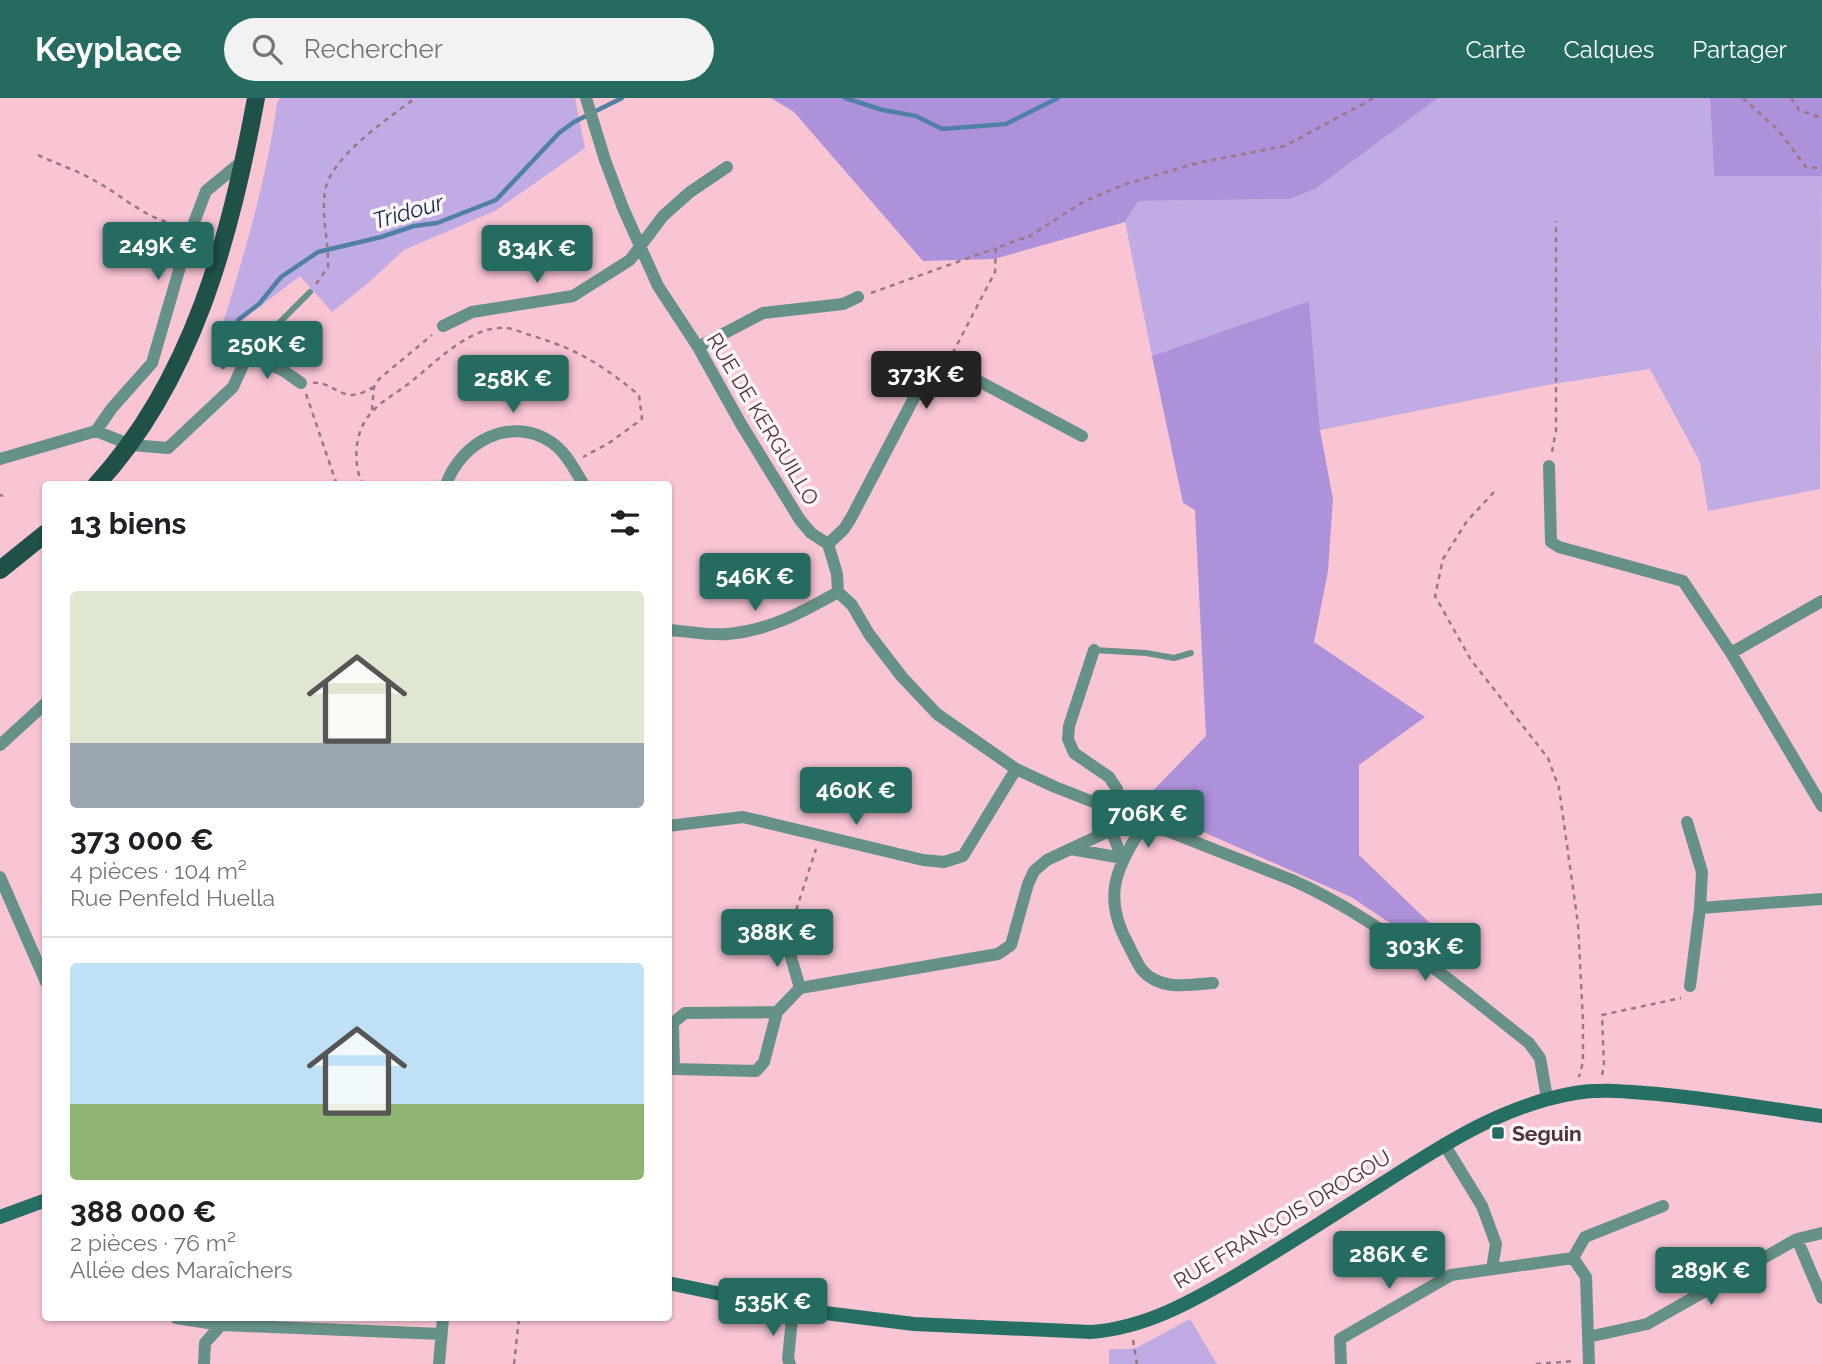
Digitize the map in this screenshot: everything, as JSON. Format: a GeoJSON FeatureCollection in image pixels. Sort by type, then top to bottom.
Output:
{"type":"FeatureCollection","features":[{"type":"Feature","properties":{"kind":"main road"},"geometry":{"type":"LineString","coordinates":[[100,481],[131,445],[181,359],[190,337],[222,245],[245,158],[256,98]]}},
{"type":"Feature","properties":{"kind":"main road"},"geometry":{"type":"LineString","coordinates":[[0,570],[42,536]]}},
{"type":"Feature","properties":{"kind":"street","name":"RUE DE KERGUILLO"},"geometry":{"type":"LineString","coordinates":[[586,98],[614,184],[658,286],[698,346],[741,424],[800,520],[811,533],[828,544]]}},
{"type":"Feature","properties":{"kind":"street"},"geometry":{"type":"LineString","coordinates":[[96,431],[111,408],[152,363],[191,230],[206,191],[245,158]]}},
{"type":"Feature","properties":{"kind":"street"},"geometry":{"type":"LineString","coordinates":[[443,326],[472,312],[573,296],[630,260],[663,216],[690,192],[727,167]]}},
{"type":"Feature","properties":{"kind":"street"},"geometry":{"type":"LineString","coordinates":[[698,346],[763,313],[843,304],[863,296]]}},
{"type":"Feature","properties":{"kind":"street"},"geometry":{"type":"LineString","coordinates":[[0,459],[96,431],[131,445],[169,449],[233,387],[248,354],[284,371],[301,383]]}},
{"type":"Feature","properties":{"kind":"street"},"geometry":{"type":"LineString","coordinates":[[1082,436],[969,376],[946,375],[932,381],[915,396],[851,518],[828,544],[837,575],[838,592],[852,605],[869,634],[902,677],[937,714],[1016,769],[1116,812],[1292,880],[1330,897],[1367,919],[1529,1043],[1540,1058],[1548,1098]]}},
{"type":"Feature","properties":{"kind":"street"},"geometry":{"type":"LineString","coordinates":[[447,481],[452,468],[468,450],[487,437],[511,432],[533,432],[552,442],[565,454],[582,481]]}},
{"type":"Feature","properties":{"kind":"street"},"geometry":{"type":"LineString","coordinates":[[1549,466],[1552,542],[1559,547],[1683,581],[1731,653],[1822,806]]}},
{"type":"Feature","properties":{"kind":"street"},"geometry":{"type":"LineString","coordinates":[[672,629],[726,635],[755,630],[787,621],[838,592]]}},
{"type":"Feature","properties":{"kind":"street"},"geometry":{"type":"LineString","coordinates":[[1731,653],[1822,601]]}},
{"type":"Feature","properties":{"kind":"street"},"geometry":{"type":"LineString","coordinates":[[1094,650],[1069,726],[1068,739],[1074,753],[1109,777],[1117,789],[1116,812],[1111,830],[1122,858]]}},
{"type":"Feature","properties":{"kind":"street"},"geometry":{"type":"LineString","coordinates":[[0,745],[42,707]]}},
{"type":"Feature","properties":{"kind":"street"},"geometry":{"type":"LineString","coordinates":[[672,826],[743,817],[923,860],[944,862],[963,856],[1016,769]]}},
{"type":"Feature","properties":{"kind":"street"},"geometry":{"type":"LineString","coordinates":[[1687,822],[1702,872],[1690,986]]}},
{"type":"Feature","properties":{"kind":"street"},"geometry":{"type":"LineString","coordinates":[[1145,823],[1122,858],[1113,905],[1117,925],[1142,970],[1157,981],[1178,986],[1213,983]]}},
{"type":"Feature","properties":{"kind":"street"},"geometry":{"type":"LineString","coordinates":[[777,1012],[685,1013],[673,1023],[674,1069],[755,1071],[764,1062],[777,1012],[800,988],[998,954],[1011,945],[1034,871],[1047,860],[1111,830]]}},
{"type":"Feature","properties":{"kind":"street"},"geometry":{"type":"LineString","coordinates":[[1070,848],[1122,858]]}},
{"type":"Feature","properties":{"kind":"street"},"geometry":{"type":"LineString","coordinates":[[0,877],[42,973]]}},
{"type":"Feature","properties":{"kind":"street"},"geometry":{"type":"LineString","coordinates":[[1700,908],[1822,899]]}},
{"type":"Feature","properties":{"kind":"street"},"geometry":{"type":"LineString","coordinates":[[786,940],[800,988]]}},
{"type":"Feature","properties":{"kind":"street","name":"RUE FRANÇOIS DROGOU"},"geometry":{"type":"LineString","coordinates":[[672,1284],[793,1309],[941,1325],[1091,1332],[1116,1330],[1183,1306],[1444,1144],[1499,1115],[1548,1098],[1598,1089],[1690,1097],[1822,1116]]}},
{"type":"Feature","properties":{"kind":"street"},"geometry":{"type":"LineString","coordinates":[[1444,1144],[1482,1206],[1496,1244],[1492,1269]]}},
{"type":"Feature","properties":{"kind":"street"},"geometry":{"type":"LineString","coordinates":[[0,1217],[42,1201]]}},
{"type":"Feature","properties":{"kind":"street"},"geometry":{"type":"LineString","coordinates":[[1573,1258],[1585,1237],[1662,1206]]}},
{"type":"Feature","properties":{"kind":"street"},"geometry":{"type":"LineString","coordinates":[[1588,1337],[1647,1324],[1797,1239],[1822,1233]]}},
{"type":"Feature","properties":{"kind":"street"},"geometry":{"type":"LineString","coordinates":[[1797,1239],[1822,1298]]}},
{"type":"Feature","properties":{"kind":"street"},"geometry":{"type":"LineString","coordinates":[[1340,1364],[1340,1339],[1451,1275],[1573,1258]]}},
{"type":"Feature","properties":{"kind":"street"},"geometry":{"type":"LineString","coordinates":[[1573,1258],[1586,1277],[1589,1362]]}},
{"type":"Feature","properties":{"kind":"street"},"geometry":{"type":"LineString","coordinates":[[790,1364],[788,1359],[793,1309]]}},
{"type":"Feature","properties":{"kind":"street"},"geometry":{"type":"LineString","coordinates":[[195,1321],[221,1325],[441,1334]]}},
{"type":"Feature","properties":{"kind":"street"},"geometry":{"type":"LineString","coordinates":[[439,1364],[443,1321]]}},
{"type":"Feature","properties":{"kind":"street"},"geometry":{"type":"LineString","coordinates":[[204,1364],[205,1343],[221,1325]]}},
{"type":"Feature","properties":{"kind":"lane"},"geometry":{"type":"LineString","coordinates":[[248,354],[310,292]]}},
{"type":"Feature","properties":{"kind":"lane"},"geometry":{"type":"LineString","coordinates":[[1094,650],[1146,653],[1174,658],[1191,653]]}},
{"type":"Feature","properties":{"kind":"path"},"geometry":{"type":"LineString","coordinates":[[310,292],[328,267],[325,190],[335,169],[355,147],[415,98]]}},
{"type":"Feature","properties":{"kind":"path"},"geometry":{"type":"LineString","coordinates":[[863,296],[1030,236],[1083,202],[1123,185],[1197,163],[1285,146],[1374,98]]}},
{"type":"Feature","properties":{"kind":"path"},"geometry":{"type":"LineString","coordinates":[[1743,98],[1779,131],[1806,167],[1822,168]]}},
{"type":"Feature","properties":{"kind":"path"},"geometry":{"type":"LineString","coordinates":[[1791,98],[1799,110],[1822,118]]}},
{"type":"Feature","properties":{"kind":"path"},"geometry":{"type":"LineString","coordinates":[[38,155],[97,181],[126,203],[165,223],[191,230]]}},
{"type":"Feature","properties":{"kind":"path"},"geometry":{"type":"LineString","coordinates":[[1549,466],[1556,430],[1556,222]]}},
{"type":"Feature","properties":{"kind":"path"},"geometry":{"type":"LineString","coordinates":[[946,375],[949,359],[995,272],[996,248]]}},
{"type":"Feature","properties":{"kind":"path"},"geometry":{"type":"LineString","coordinates":[[372,410],[374,387],[379,379],[443,326]]}},
{"type":"Feature","properties":{"kind":"path"},"geometry":{"type":"LineString","coordinates":[[362,481],[356,464],[357,453],[361,429],[372,410],[411,382],[436,359],[467,340],[477,334],[507,328],[582,354],[639,395],[642,419],[609,443],[571,463]]}},
{"type":"Feature","properties":{"kind":"path"},"geometry":{"type":"LineString","coordinates":[[336,481],[301,383],[323,382],[342,394],[356,395],[374,387]]}},
{"type":"Feature","properties":{"kind":"path"},"geometry":{"type":"LineString","coordinates":[[1494,492],[1467,521],[1443,559],[1435,596],[1471,660],[1548,758],[1559,788],[1578,924],[1583,1007],[1583,1062],[1575,1093]]}},
{"type":"Feature","properties":{"kind":"path"},"geometry":{"type":"LineString","coordinates":[[786,940],[819,835]]}},
{"type":"Feature","properties":{"kind":"path"},"geometry":{"type":"LineString","coordinates":[[1598,1089],[1604,1066],[1602,1016],[1688,996],[1690,986]]}},
{"type":"Feature","properties":{"kind":"path"},"geometry":{"type":"LineString","coordinates":[[514,1364],[519,1321]]}},
{"type":"Feature","properties":{"kind":"path"},"geometry":{"type":"LineString","coordinates":[[1130,1326],[1136,1364]]}},
{"type":"Feature","properties":{"kind":"path"},"geometry":{"type":"LineString","coordinates":[[1536,1364],[1589,1362]]}},
{"type":"Feature","properties":{"kind":"shaded area"},"geometry":{"type":"Polygon","coordinates":[[[280,98],[575,98],[585,148],[495,211],[404,250],[332,312],[300,276],[241,321],[230,347],[219,336],[253,221],[280,98]]]}},
{"type":"Feature","properties":{"kind":"shaded area"},"geometry":{"type":"Polygon","coordinates":[[[771,98],[1438,98],[1315,189],[1290,199],[1138,201],[1125,222],[994,259],[923,261],[794,112],[771,98]]]}},
{"type":"Feature","properties":{"kind":"shaded area"},"geometry":{"type":"Polygon","coordinates":[[[1438,98],[1710,98],[1714,176],[1822,176],[1820,489],[1708,511],[1700,462],[1650,369],[1547,385],[1320,430],[1309,301],[1152,356],[1125,222],[1138,201],[1290,199],[1315,189],[1438,98]]]}},
{"type":"Feature","properties":{"kind":"shaded area"},"geometry":{"type":"Polygon","coordinates":[[[1710,98],[1822,98],[1822,176],[1714,176],[1710,98]]]}},
{"type":"Feature","properties":{"kind":"shaded area"},"geometry":{"type":"Polygon","coordinates":[[[1309,301],[1320,430],[1333,499],[1328,571],[1314,642],[1425,717],[1359,765],[1359,855],[1438,931],[1441,957],[1351,897],[1140,804],[1206,736],[1195,510],[1183,503],[1152,356],[1309,301]]]}},
{"type":"Feature","properties":{"kind":"shaded area"},"geometry":{"type":"Polygon","coordinates":[[[1190,1319],[1217,1364],[1109,1364],[1109,1349],[1138,1347],[1190,1319]]]}},
{"type":"Feature","properties":{"kind":"waterway","name":"Tridour"},"geometry":{"type":"LineString","coordinates":[[223,367],[236,337],[238,320],[259,304],[281,277],[318,252],[414,226],[437,223],[496,200],[559,133],[574,122],[622,98]]}},
{"type":"Feature","properties":{"kind":"waterway","name":"Tridour"},"geometry":{"type":"LineString","coordinates":[[845,98],[883,110],[916,116],[942,129],[1006,124],[1058,98]]}},
{"type":"Feature","properties":{"kind":"place","name":"Seguin"},"geometry":{"type":"Point","coordinates":[1498,1133]}}]}
